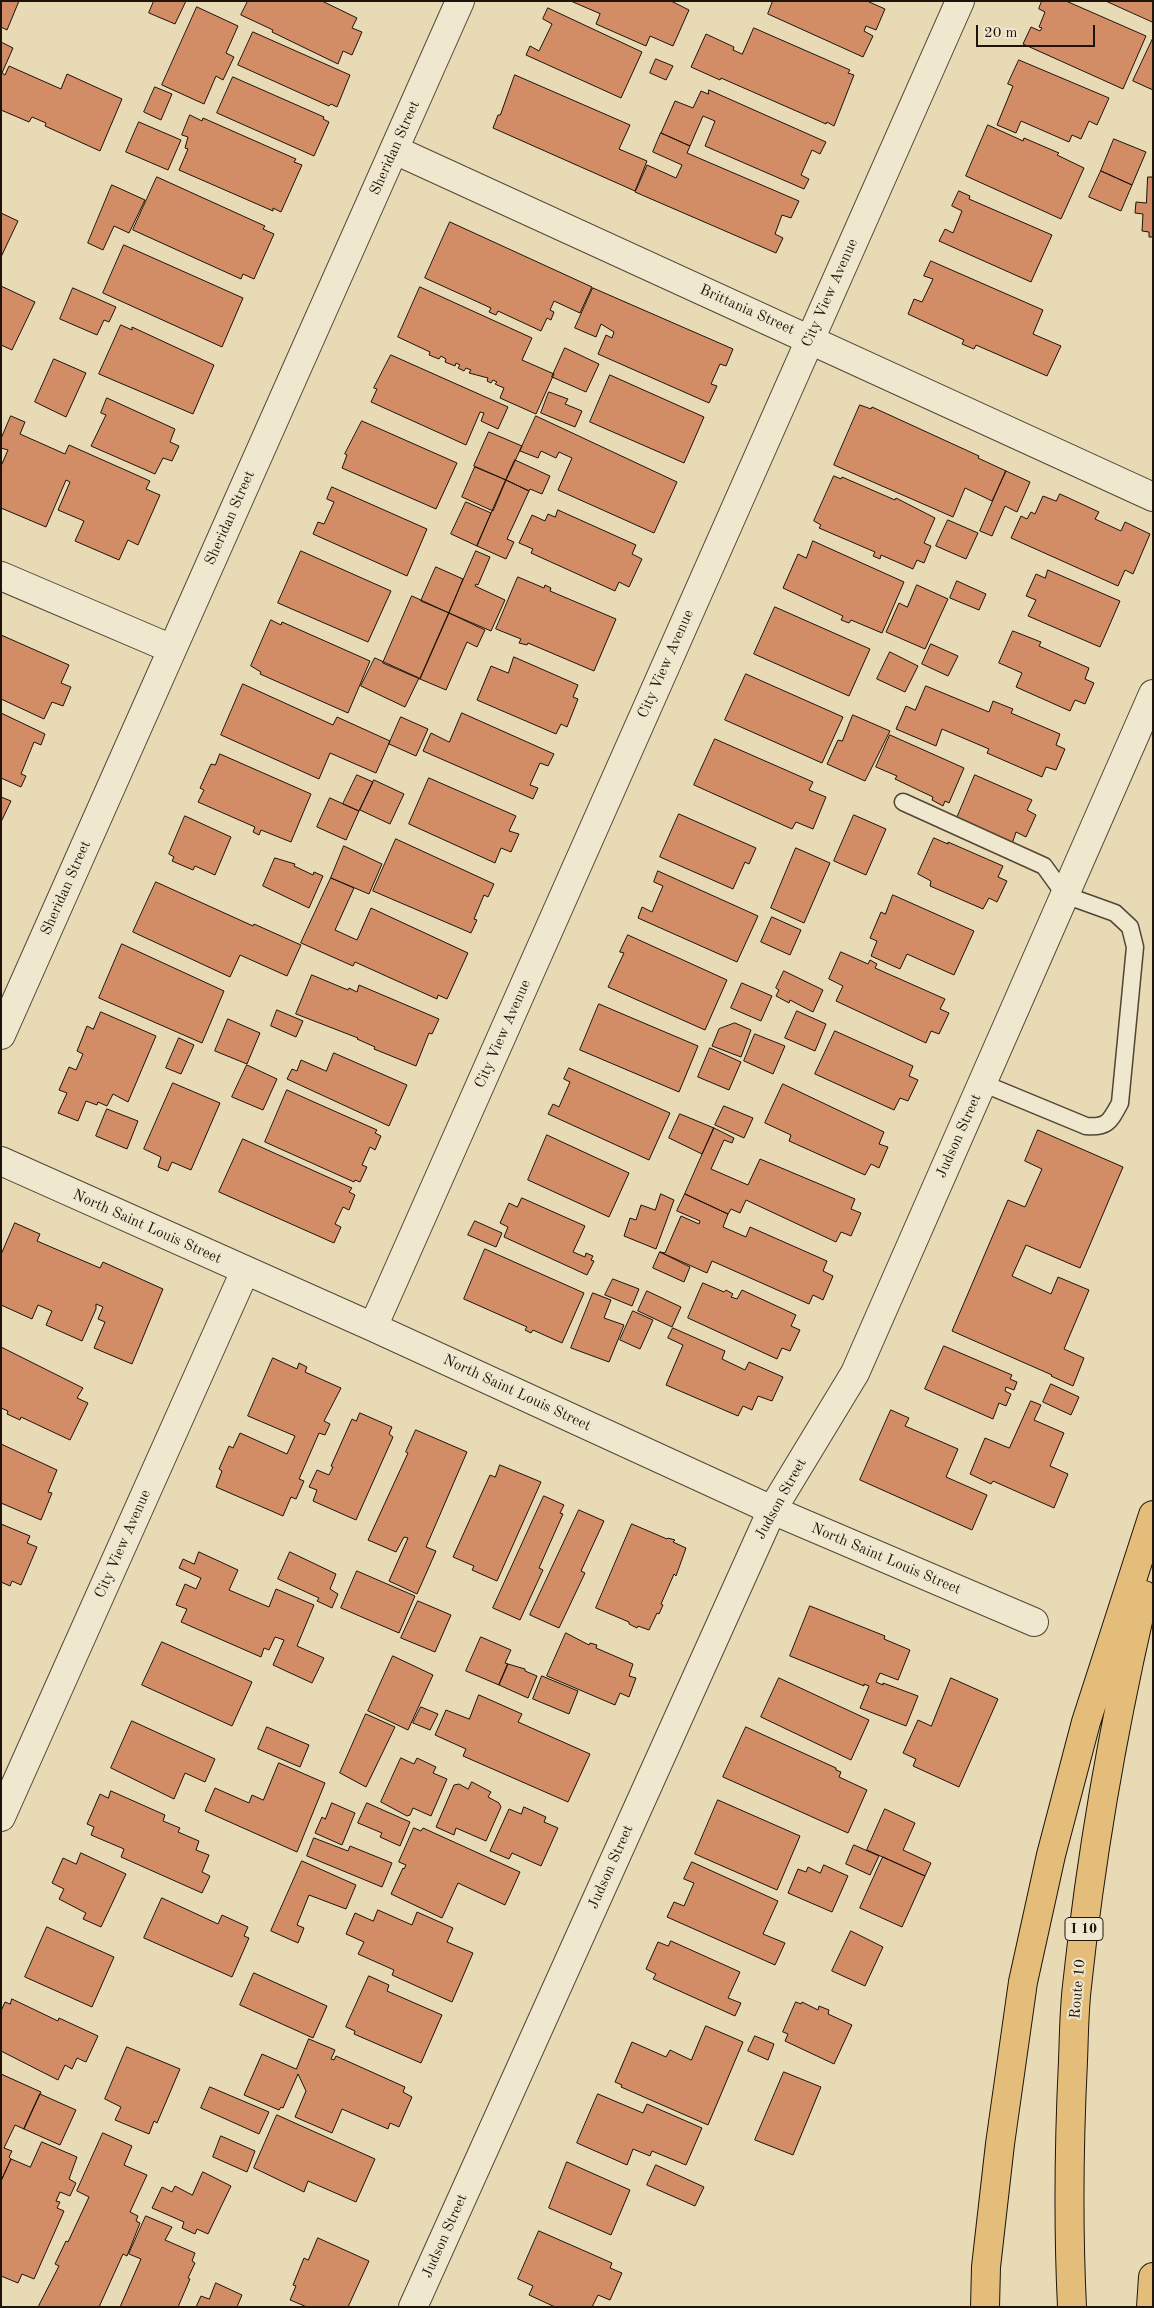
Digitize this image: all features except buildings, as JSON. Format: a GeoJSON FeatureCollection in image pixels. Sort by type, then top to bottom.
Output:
{"type":"FeatureCollection","features":[{"type":"Feature","properties":{"kind":"highway"},"geometry":{"type":"LineString","coordinates":[[984,2307],[986,2267],[1000,2144],[1024,1982],[1052,1855],[1086,1722],[1153,1515]]}},
{"type":"Feature","properties":{"kind":"highway","name":"Route 10"},"geometry":{"type":"LineString","coordinates":[[1072,2307],[1069,2238],[1070,2118],[1077,1988],[1098,1834],[1130,1658],[1153,1557]]}},
{"type":"Feature","properties":{"kind":"highway"},"geometry":{"type":"LineString","coordinates":[[1151,2307],[1153,2277]]}},
{"type":"Feature","properties":{"kind":"street","name":"Sheridan Street"},"geometry":{"type":"LineString","coordinates":[[1,1035],[460,1]]}},
{"type":"Feature","properties":{"kind":"street","name":"City View Avenue"},"geometry":{"type":"LineString","coordinates":[[373,1327],[960,1]]}},
{"type":"Feature","properties":{"kind":"street","name":"Brittania Street"},"geometry":{"type":"LineString","coordinates":[[394,150],[1153,497]]}},
{"type":"Feature","properties":{"kind":"street"},"geometry":{"type":"LineString","coordinates":[[1,576],[172,649]]}},
{"type":"Feature","properties":{"kind":"street","name":"Judson Street"},"geometry":{"type":"LineString","coordinates":[[414,2307],[772,1510],[856,1372],[1153,694]]}},
{"type":"Feature","properties":{"kind":"street","name":"North Saint Louis Street"},"geometry":{"type":"LineString","coordinates":[[1,1161],[373,1327],[772,1510],[1034,1622]]}},
{"type":"Feature","properties":{"kind":"street","name":"City View Avenue"},"geometry":{"type":"LineString","coordinates":[[1,1817],[245,1271]]}},
{"type":"Feature","properties":{"kind":"lane"},"geometry":{"type":"LineString","coordinates":[[903,802],[1044,866],[1065,895],[1115,913],[1130,927],[1135,947],[1120,1103],[1110,1120],[1100,1127],[1086,1126],[982,1082]]}}]}
